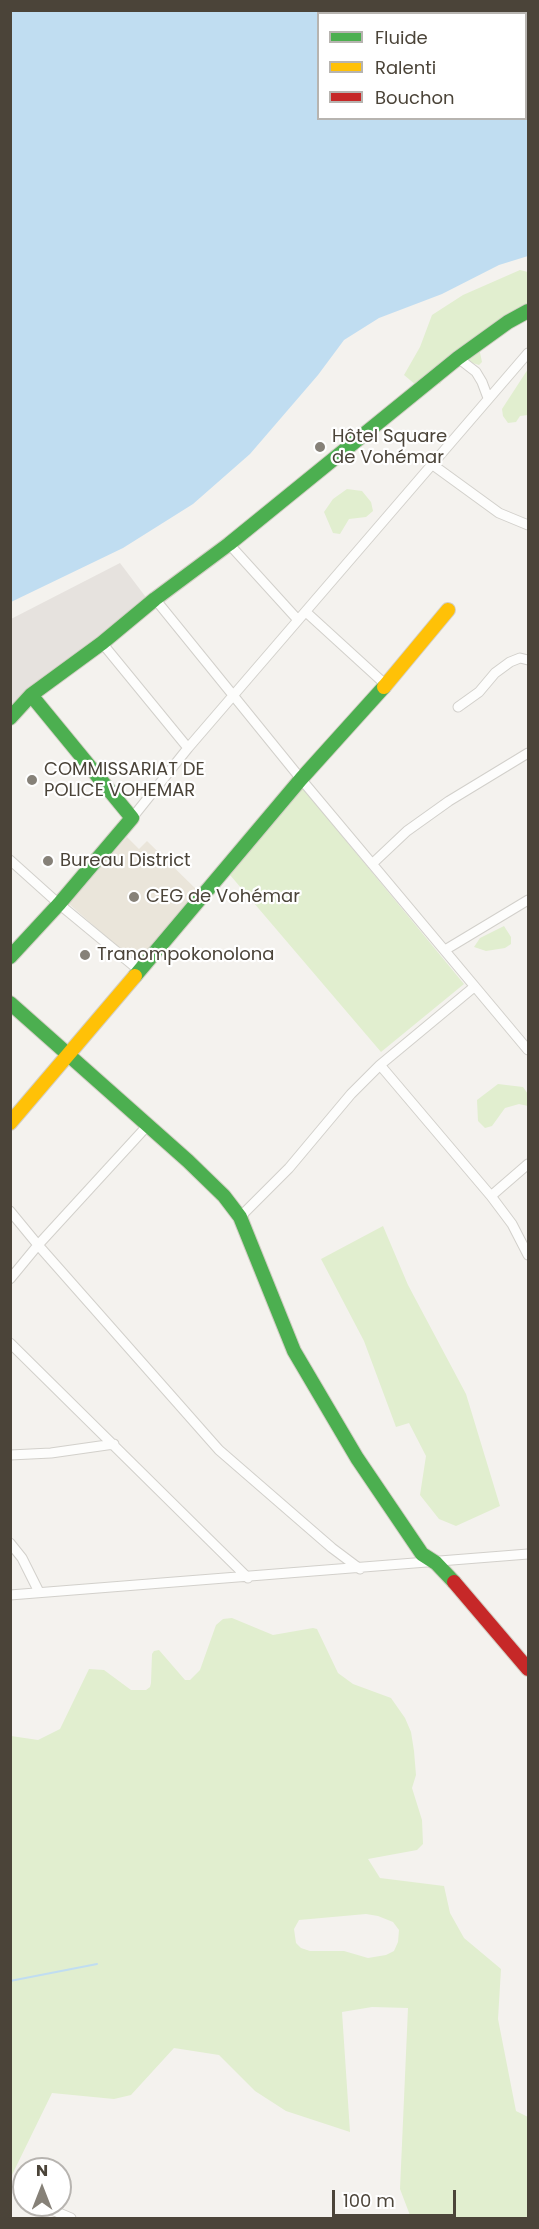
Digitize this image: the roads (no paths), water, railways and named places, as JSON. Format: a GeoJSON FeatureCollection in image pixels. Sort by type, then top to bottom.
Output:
{"type":"FeatureCollection","features":[{"type":"Feature","properties":{"kind":"street"},"geometry":{"type":"LineString","coordinates":[[10,718],[31,695],[102,644],[155,599],[229,544],[458,358],[508,322],[528,311]]}},
{"type":"Feature","properties":{"kind":"street"},"geometry":{"type":"LineString","coordinates":[[10,957],[59,904],[233,695],[528,353]]}},
{"type":"Feature","properties":{"kind":"street"},"geometry":{"type":"LineString","coordinates":[[458,358],[476,372],[488,398]]}},
{"type":"Feature","properties":{"kind":"street"},"geometry":{"type":"LineString","coordinates":[[433,465],[499,513],[528,525]]}},
{"type":"Feature","properties":{"kind":"street"},"geometry":{"type":"LineString","coordinates":[[229,544],[302,616],[386,685]]}},
{"type":"Feature","properties":{"kind":"street"},"geometry":{"type":"LineString","coordinates":[[155,599],[301,779],[528,1050]]}},
{"type":"Feature","properties":{"kind":"street"},"geometry":{"type":"LineString","coordinates":[[10,1123],[301,779],[386,685],[447,610]]}},
{"type":"Feature","properties":{"kind":"street"},"geometry":{"type":"LineString","coordinates":[[102,644],[188,748]]}},
{"type":"Feature","properties":{"kind":"street"},"geometry":{"type":"LineString","coordinates":[[458,707],[479,692],[495,673],[510,662],[520,658],[528,660]]}},
{"type":"Feature","properties":{"kind":"street"},"geometry":{"type":"LineString","coordinates":[[31,695],[132,818]]}},
{"type":"Feature","properties":{"kind":"street"},"geometry":{"type":"LineString","coordinates":[[372,864],[407,831],[440,807],[528,753]]}},
{"type":"Feature","properties":{"kind":"street"},"geometry":{"type":"LineString","coordinates":[[10,860],[140,971]]}},
{"type":"Feature","properties":{"kind":"street"},"geometry":{"type":"LineString","coordinates":[[445,950],[528,900]]}},
{"type":"Feature","properties":{"kind":"street"},"geometry":{"type":"LineString","coordinates":[[240,1217],[289,1168],[351,1094],[380,1065],[474,987]]}},
{"type":"Feature","properties":{"kind":"street"},"geometry":{"type":"LineString","coordinates":[[10,1003],[217,1189],[240,1217],[294,1351],[357,1458],[422,1554],[436,1563],[462,1590],[528,1669]]}},
{"type":"Feature","properties":{"kind":"street"},"geometry":{"type":"LineString","coordinates":[[380,1065],[491,1196],[512,1224],[528,1255]]}},
{"type":"Feature","properties":{"kind":"street"},"geometry":{"type":"LineString","coordinates":[[10,1279],[38,1245],[148,1125]]}},
{"type":"Feature","properties":{"kind":"street"},"geometry":{"type":"LineString","coordinates":[[491,1196],[528,1164]]}},
{"type":"Feature","properties":{"kind":"street"},"geometry":{"type":"LineString","coordinates":[[10,1212],[219,1450],[332,1548],[360,1569]]}},
{"type":"Feature","properties":{"kind":"street"},"geometry":{"type":"LineString","coordinates":[[10,1342],[248,1578]]}},
{"type":"Feature","properties":{"kind":"street"},"geometry":{"type":"LineString","coordinates":[[10,1455],[51,1453],[114,1444]]}},
{"type":"Feature","properties":{"kind":"street"},"geometry":{"type":"LineString","coordinates":[[10,1543],[22,1558],[39,1592]]}},
{"type":"Feature","properties":{"kind":"street"},"geometry":{"type":"LineString","coordinates":[[10,1595],[248,1578],[528,1554]]}},
{"type":"Feature","properties":{"kind":"water"},"geometry":{"type":"Polygon","coordinates":[[[11,10],[528,11],[528,256],[499,265],[442,294],[379,318],[344,340],[318,375],[250,454],[193,504],[123,548],[11,602],[11,10]]]}},
{"type":"Feature","properties":{"kind":"waterway"},"geometry":{"type":"LineString","coordinates":[[10,1981],[97,1964]]}},
{"type":"Feature","properties":{"kind":"place","name":"Hôtel Square de Vohémar"},"geometry":{"type":"Point","coordinates":[320,447]}},
{"type":"Feature","properties":{"kind":"place","name":"COMMISSARIAT DE POLICE VOHEMAR"},"geometry":{"type":"Point","coordinates":[32,780]}},
{"type":"Feature","properties":{"kind":"place","name":"Bureau District"},"geometry":{"type":"Point","coordinates":[48,861]}},
{"type":"Feature","properties":{"kind":"place","name":"CEG de Vohémar"},"geometry":{"type":"Point","coordinates":[134,897]}},
{"type":"Feature","properties":{"kind":"place","name":"Tranompokonolona"},"geometry":{"type":"Point","coordinates":[85,955]}}]}
